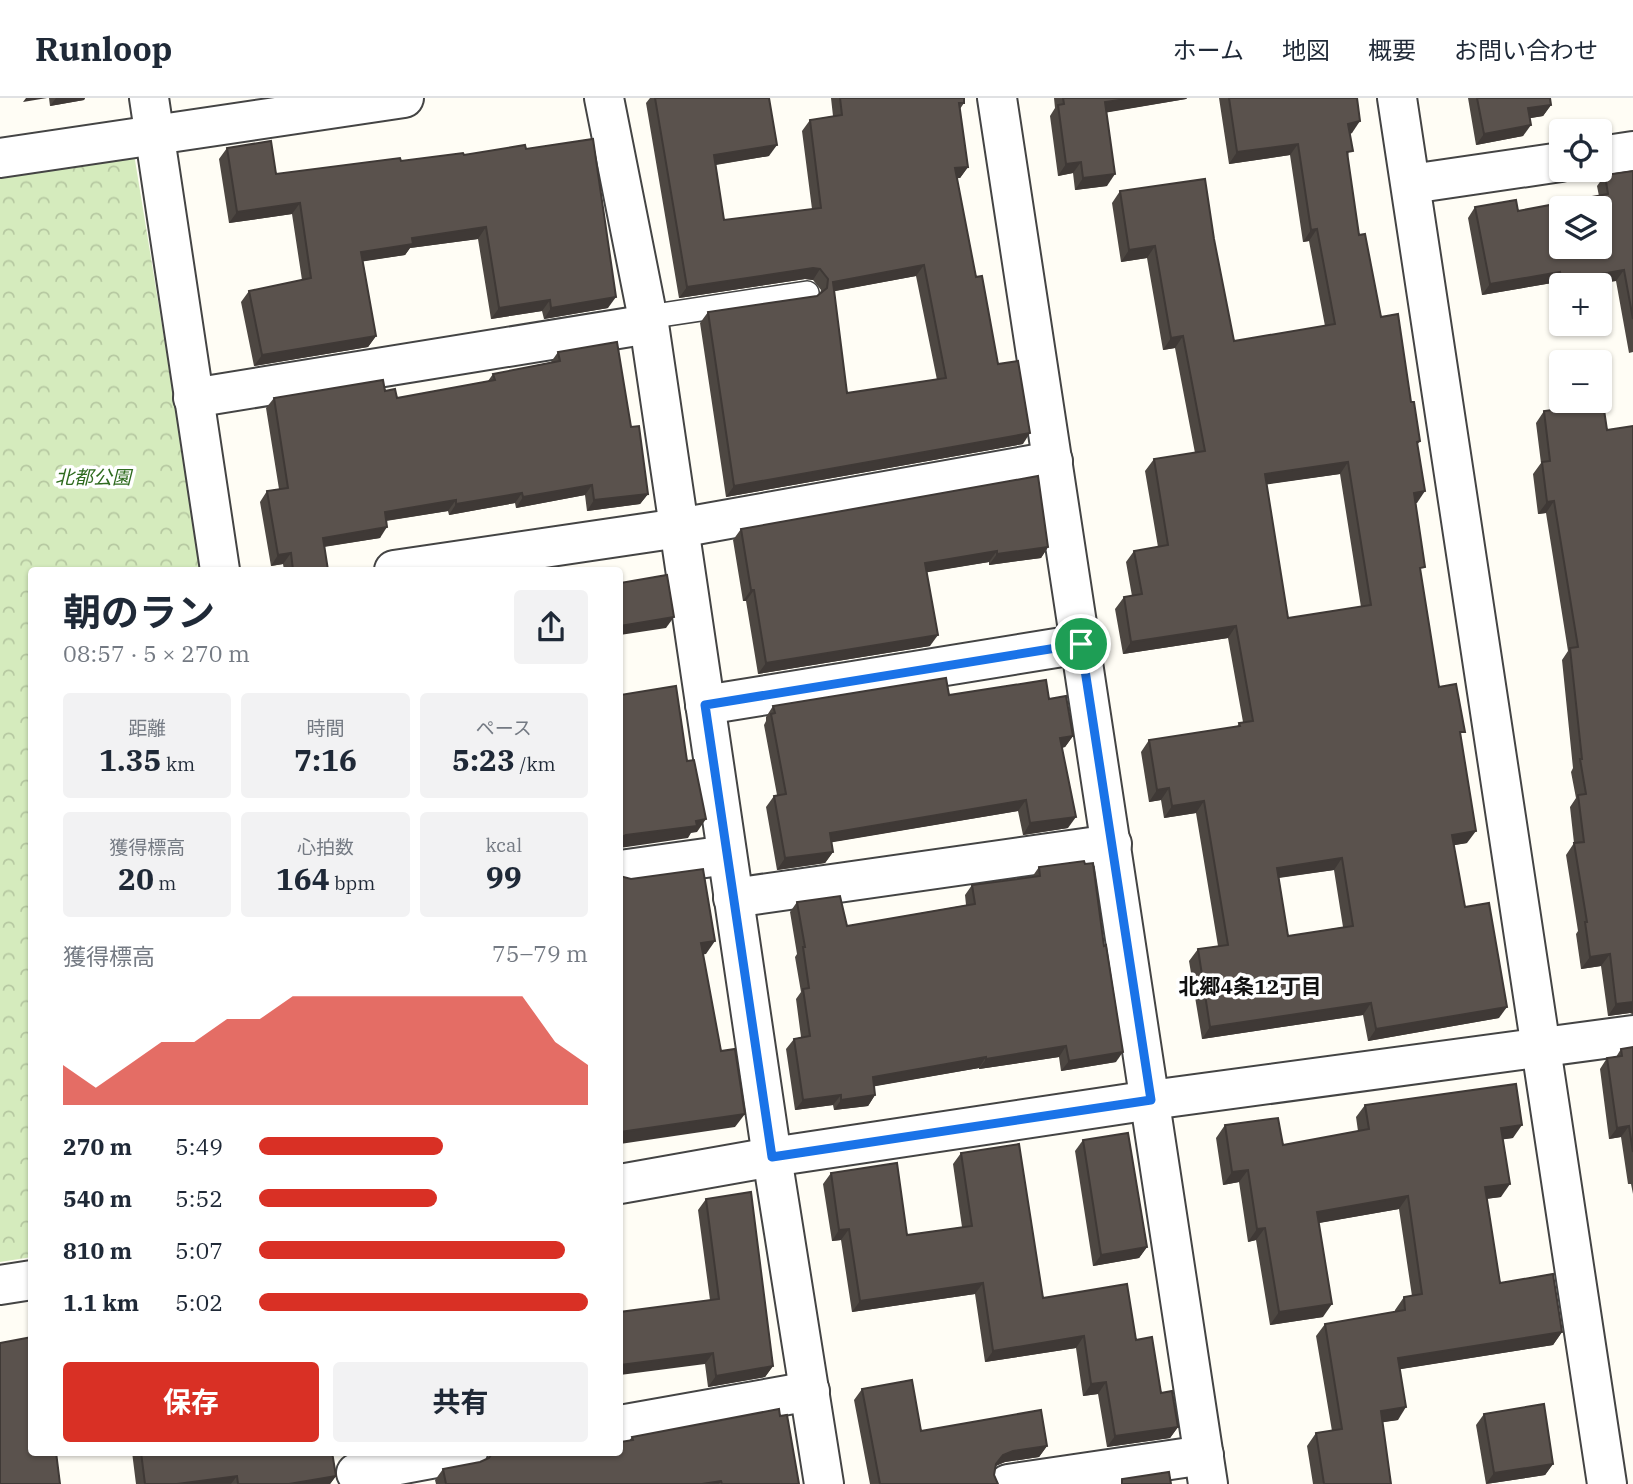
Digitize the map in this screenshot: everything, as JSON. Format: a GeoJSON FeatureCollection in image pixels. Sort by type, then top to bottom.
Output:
{"type":"FeatureCollection","features":[{"type":"Feature","properties":{"kind":"street"},"geometry":{"type":"LineString","coordinates":[[149,98],[220,567]]}},
{"type":"Feature","properties":{"kind":"street"},"geometry":{"type":"LineString","coordinates":[[0,158],[404,98]]}},
{"type":"Feature","properties":{"kind":"street"},"geometry":{"type":"LineString","coordinates":[[604,98],[648,320],[772,1157],[824,1484]]}},
{"type":"Feature","properties":{"kind":"street"},"geometry":{"type":"LineString","coordinates":[[997,98],[1206,1469],[1008,1484]]}},
{"type":"Feature","properties":{"kind":"street"},"geometry":{"type":"LineString","coordinates":[[1397,98],[1607,1484]]}},
{"type":"Feature","properties":{"kind":"street"},"geometry":{"type":"LineString","coordinates":[[1612,154],[1633,151]]}},
{"type":"Feature","properties":{"kind":"street"},"geometry":{"type":"LineString","coordinates":[[1411,184],[1549,164]]}},
{"type":"Feature","properties":{"kind":"street"},"geometry":{"type":"LineString","coordinates":[[193,398],[648,320]]}},
{"type":"Feature","properties":{"kind":"street"},"geometry":{"type":"LineString","coordinates":[[414,567],[679,528],[1053,461]]}},
{"type":"Feature","properties":{"kind":"street"},"geometry":{"type":"LineString","coordinates":[[705,705],[1081,644]]}},
{"type":"Feature","properties":{"kind":"street"},"geometry":{"type":"LineString","coordinates":[[733,898],[1112,844]]}},
{"type":"Feature","properties":{"kind":"street"},"geometry":{"type":"LineString","coordinates":[[623,870],[727,855]]}},
{"type":"Feature","properties":{"kind":"street"},"geometry":{"type":"LineString","coordinates":[[623,1183],[772,1157],[1151,1100],[1633,1035]]}},
{"type":"Feature","properties":{"kind":"street"},"geometry":{"type":"LineString","coordinates":[[0,1285],[28,1281]]}},
{"type":"Feature","properties":{"kind":"street"},"geometry":{"type":"LineString","coordinates":[[623,1424],[810,1391]]}},
{"type":"Feature","properties":{"kind":"street"},"geometry":{"type":"LineString","coordinates":[[356,1470],[443,1456]]}},
{"type":"Feature","properties":{"kind":"lane"},"geometry":{"type":"LineString","coordinates":[[648,320],[807,293]]}},
{"type":"Feature","properties":{"kind":"green space","name":"北都公園"},"geometry":{"type":"Polygon","coordinates":[[[134,154],[202,567],[28,567],[28,1258],[0,1262],[0,175],[134,154]]]}},
{"type":"Feature","properties":{"kind":"building"},"geometry":{"type":"Polygon","coordinates":[[[655,98],[769,98],[777,145],[714,155],[724,220],[821,208],[810,120],[842,115],[840,98],[964,98],[964,103],[959,103],[968,167],[955,168],[976,277],[982,276],[998,364],[1018,361],[1030,433],[734,486],[708,312],[817,296],[827,288],[828,279],[820,269],[813,268],[687,287],[655,98]],[[924,265],[833,282],[847,393],[946,378],[924,265]]]}},
{"type":"Feature","properties":{"kind":"building"},"geometry":{"type":"Polygon","coordinates":[[[1063,98],[1133,98],[1105,102],[1115,174],[1083,178],[1081,162],[1066,164],[1058,105],[1064,104],[1063,98]]]}},
{"type":"Feature","properties":{"kind":"building"},"geometry":{"type":"Polygon","coordinates":[[[1229,98],[1357,98],[1360,121],[1348,124],[1353,151],[1347,152],[1359,235],[1365,234],[1381,317],[1398,314],[1411,402],[1414,402],[1420,441],[1417,442],[1425,491],[1414,493],[1425,567],[1420,568],[1439,687],[1456,684],[1465,732],[1460,732],[1476,831],[1452,835],[1465,907],[1489,903],[1507,1007],[1376,1029],[1371,1003],[1210,1027],[1198,949],[1228,945],[1204,801],[1172,806],[1169,788],[1157,790],[1149,740],[1240,726],[1239,723],[1253,721],[1236,626],[1131,642],[1124,597],[1142,594],[1134,551],[1168,545],[1154,459],[1205,451],[1183,336],[1171,338],[1155,246],[1129,250],[1120,191],[1205,179],[1234,341],[1335,324],[1317,229],[1311,230],[1298,144],[1237,152],[1229,98]],[[1348,462],[1265,474],[1288,618],[1371,605],[1348,462]],[[1342,858],[1277,868],[1288,936],[1353,926],[1342,858]]]}},
{"type":"Feature","properties":{"kind":"building"},"geometry":{"type":"Polygon","coordinates":[[[1477,98],[1550,98],[1551,105],[1528,108],[1531,125],[1484,134],[1477,98]]]}},
{"type":"Feature","properties":{"kind":"building"},"geometry":{"type":"Polygon","coordinates":[[[593,139],[616,297],[551,308],[550,300],[499,308],[486,227],[412,238],[413,244],[361,252],[376,336],[262,355],[249,291],[311,278],[300,203],[237,212],[227,148],[271,141],[276,174],[400,158],[401,161],[464,155],[525,145],[526,149],[593,139]]]}},
{"type":"Feature","properties":{"kind":"building"},"geometry":{"type":"Polygon","coordinates":[[[1633,171],[1633,319],[1624,270],[1607,273],[1549,273],[1490,284],[1475,207],[1516,200],[1518,211],[1549,205],[1549,259],[1612,259],[1612,196],[1597,196],[1608,194],[1606,182],[1612,182],[1612,174],[1633,171]]]}},
{"type":"Feature","properties":{"kind":"building"},"geometry":{"type":"Polygon","coordinates":[[[617,342],[631,427],[639,426],[648,494],[594,500],[592,485],[523,497],[522,493],[456,504],[456,500],[385,512],[387,527],[323,538],[328,567],[293,567],[291,553],[278,555],[267,491],[288,488],[274,398],[383,380],[385,391],[395,389],[397,398],[495,380],[493,374],[560,361],[558,352],[617,342]]]}},
{"type":"Feature","properties":{"kind":"building"},"geometry":{"type":"Polygon","coordinates":[[[1544,411],[1604,413],[1607,430],[1633,426],[1633,1002],[1616,1004],[1610,954],[1590,957],[1574,843],[1584,842],[1578,795],[1586,794],[1580,759],[1570,648],[1578,647],[1554,501],[1547,502],[1542,462],[1550,461],[1544,411]]]}},
{"type":"Feature","properties":{"kind":"building"},"geometry":{"type":"Polygon","coordinates":[[[1038,476],[1048,547],[997,554],[997,551],[925,563],[938,635],[766,663],[741,529],[1038,476]]]}},
{"type":"Feature","properties":{"kind":"building"},"geometry":{"type":"Polygon","coordinates":[[[667,575],[674,617],[623,626],[623,582],[667,575]]]}},
{"type":"Feature","properties":{"kind":"building"},"geometry":{"type":"Polygon","coordinates":[[[946,678],[949,695],[1046,680],[1049,699],[1066,696],[1073,736],[1060,738],[1076,817],[1030,823],[1026,800],[830,833],[833,852],[785,858],[774,796],[786,794],[771,714],[775,713],[773,706],[946,678]]]}},
{"type":"Feature","properties":{"kind":"building"},"geometry":{"type":"Polygon","coordinates":[[[676,686],[687,761],[694,760],[706,819],[696,821],[697,826],[623,836],[623,695],[676,686]]]}},
{"type":"Feature","properties":{"kind":"building"},"geometry":{"type":"Polygon","coordinates":[[[1084,861],[1085,864],[1093,863],[1104,946],[1106,945],[1123,1052],[1069,1061],[1066,1046],[986,1057],[873,1077],[875,1095],[841,1100],[841,1095],[803,1100],[794,1039],[810,1036],[803,989],[809,988],[797,902],[840,896],[847,926],[975,904],[972,885],[1040,876],[1039,867],[1084,861]]]}},
{"type":"Feature","properties":{"kind":"building"},"geometry":{"type":"Polygon","coordinates":[[[703,869],[715,941],[701,943],[721,1051],[735,1049],[745,1114],[623,1132],[623,877],[631,879],[703,869]]]}},
{"type":"Feature","properties":{"kind":"building"},"geometry":{"type":"Polygon","coordinates":[[[1633,1047],[1633,1152],[1629,1126],[1617,1128],[1607,1058],[1622,1056],[1621,1049],[1633,1047]]]}},
{"type":"Feature","properties":{"kind":"building"},"geometry":{"type":"Polygon","coordinates":[[[1516,1084],[1522,1125],[1501,1128],[1510,1184],[1485,1187],[1500,1283],[1553,1274],[1562,1332],[1398,1358],[1406,1407],[1381,1411],[1391,1484],[1324,1484],[1316,1433],[1342,1429],[1325,1324],[1405,1310],[1404,1297],[1422,1294],[1408,1196],[1317,1212],[1332,1304],[1279,1312],[1265,1228],[1257,1229],[1248,1170],[1232,1172],[1225,1125],[1278,1118],[1283,1145],[1369,1129],[1365,1105],[1516,1084]]]}},
{"type":"Feature","properties":{"kind":"building"},"geometry":{"type":"Polygon","coordinates":[[[1128,1133],[1147,1247],[1101,1255],[1083,1140],[1128,1133]]]}},
{"type":"Feature","properties":{"kind":"building"},"geometry":{"type":"Polygon","coordinates":[[[1019,1144],[1043,1298],[1127,1284],[1136,1340],[1152,1337],[1161,1393],[1172,1391],[1178,1427],[1115,1436],[1106,1382],[1091,1384],[1084,1336],[993,1351],[983,1283],[860,1301],[849,1229],[839,1230],[831,1173],[897,1163],[907,1235],[972,1226],[961,1153],[1019,1144]]]}},
{"type":"Feature","properties":{"kind":"building"},"geometry":{"type":"Polygon","coordinates":[[[751,1192],[773,1366],[716,1376],[713,1353],[623,1365],[623,1312],[719,1299],[706,1199],[751,1192]]]}},
{"type":"Feature","properties":{"kind":"building"},"geometry":{"type":"Polygon","coordinates":[[[28,1338],[28,1456],[56,1456],[60,1484],[0,1484],[0,1343],[28,1338]]]}},
{"type":"Feature","properties":{"kind":"building"},"geometry":{"type":"Polygon","coordinates":[[[912,1380],[921,1431],[1041,1410],[1047,1446],[1003,1455],[996,1464],[994,1475],[998,1484],[880,1484],[862,1389],[912,1380]]]}},
{"type":"Feature","properties":{"kind":"building"},"geometry":{"type":"Polygon","coordinates":[[[1544,1404],[1553,1464],[1494,1473],[1484,1414],[1544,1404]]]}},
{"type":"Feature","properties":{"kind":"building"},"geometry":{"type":"Polygon","coordinates":[[[779,1409],[780,1416],[787,1415],[799,1484],[722,1484],[721,1481],[702,1484],[446,1484],[443,1469],[480,1462],[490,1456],[623,1456],[623,1442],[633,1440],[632,1437],[779,1409]]]}},
{"type":"Feature","properties":{"kind":"building"},"geometry":{"type":"Polygon","coordinates":[[[142,1456],[333,1456],[336,1476],[289,1484],[238,1484],[237,1476],[177,1484],[145,1484],[142,1456]]]}},
{"type":"Feature","properties":{"kind":"building"},"geometry":{"type":"Polygon","coordinates":[[[1169,1472],[1171,1484],[1122,1484],[1122,1479],[1169,1472]]]}},
{"type":"Feature","properties":{"kind":"district","name":"北郷4条12丁目"},"geometry":{"type":"Point","coordinates":[1250,987]}},
{"type":"Feature","properties":{"kind":"route"},"geometry":{"type":"LineString","coordinates":[[1081,644],[1151,1100],[772,1157],[705,705],[1081,644]]}}]}
